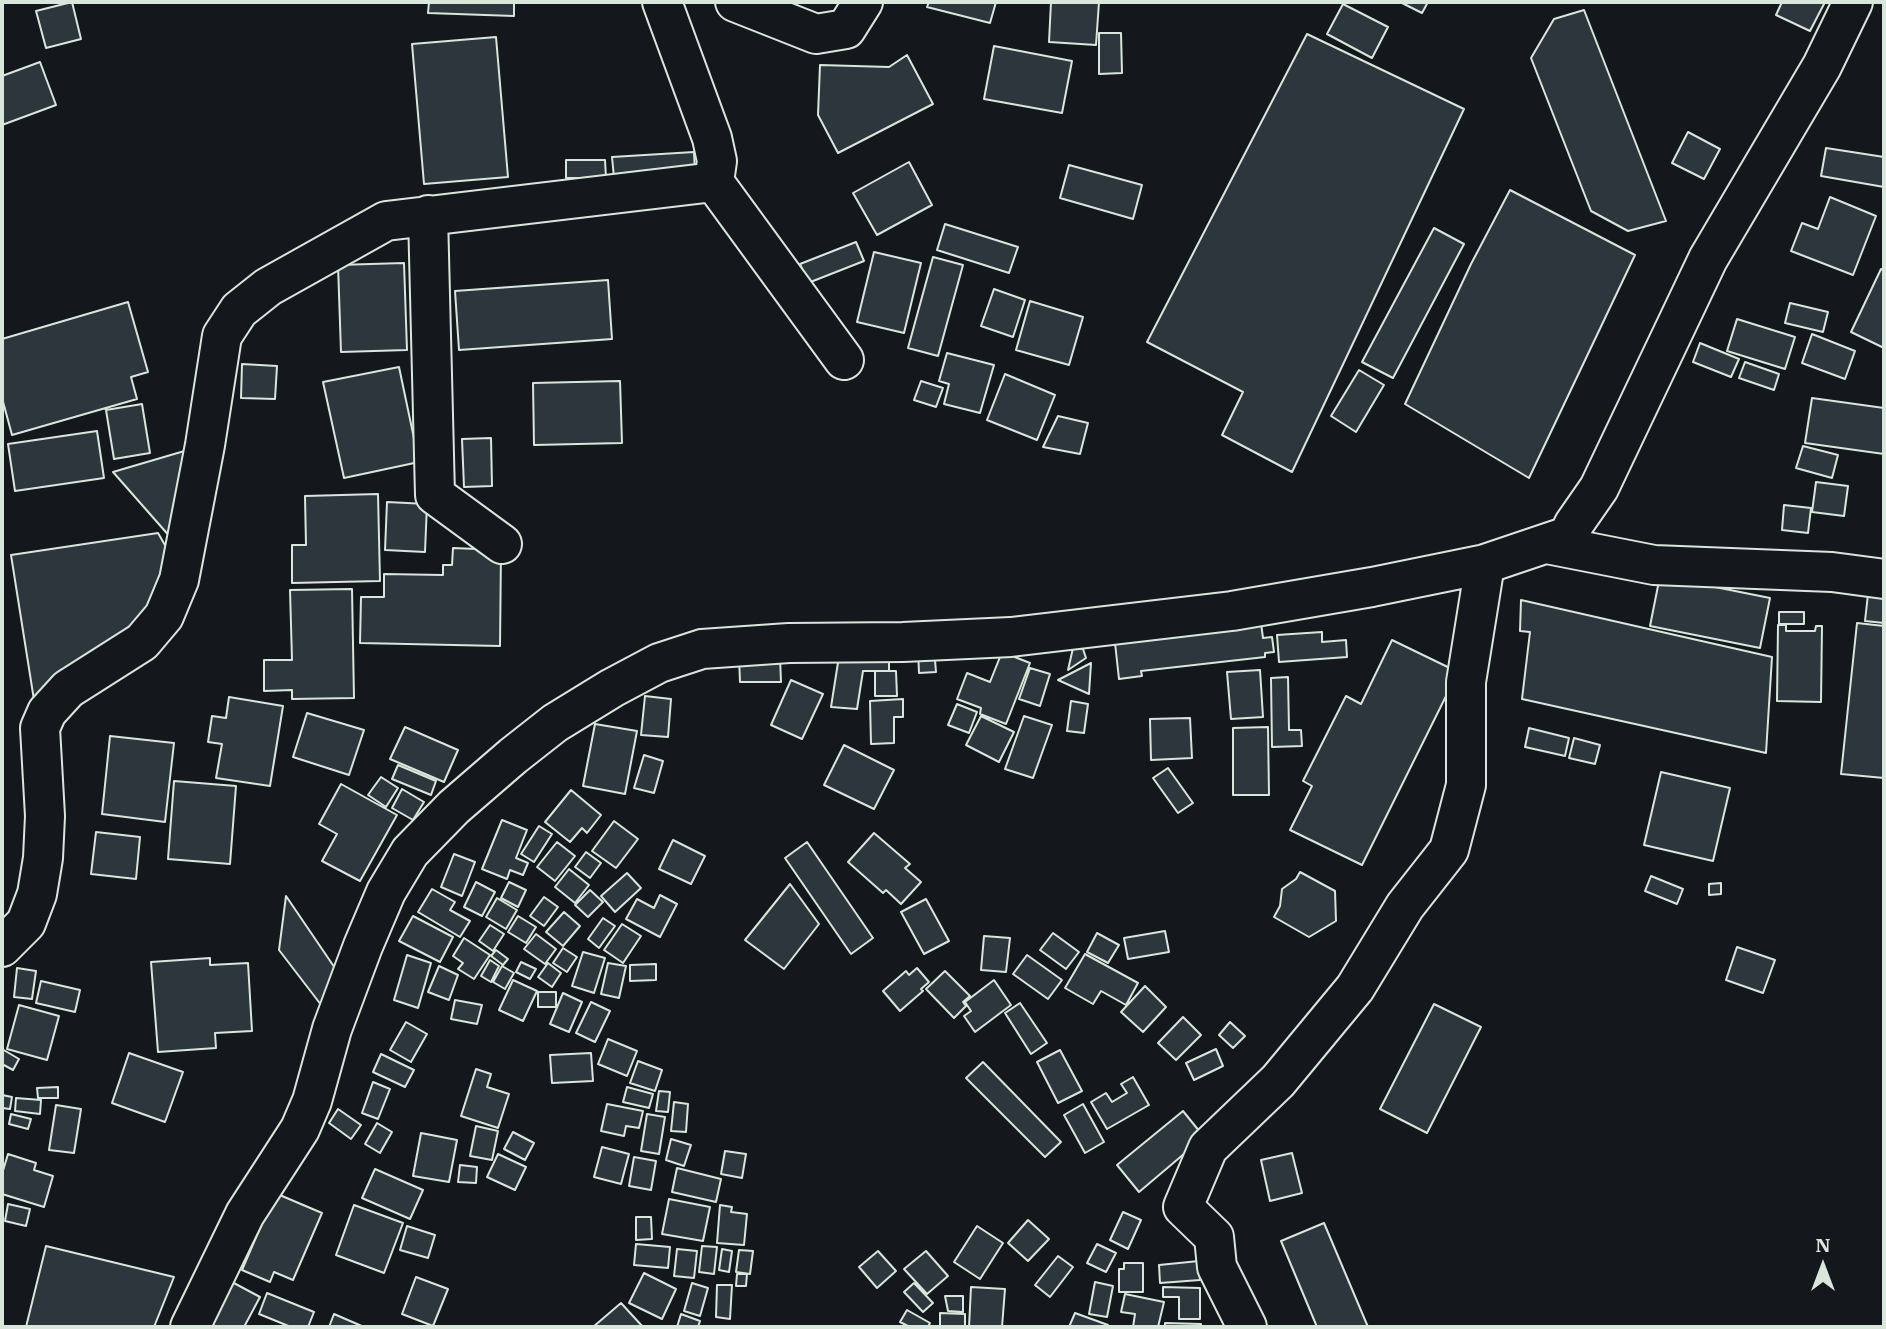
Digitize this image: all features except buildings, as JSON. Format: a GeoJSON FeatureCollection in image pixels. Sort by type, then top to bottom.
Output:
{"type":"FeatureCollection","features":[{"type":"Feature","properties":{"kind":"street"},"geometry":{"type":"LineString","coordinates":[[735,2],[816,34],[846,29],[863,2]]}},
{"type":"Feature","properties":{"kind":"street"},"geometry":{"type":"LineString","coordinates":[[190,1327],[245,1214],[300,1129],[312,1101],[332,1029],[386,892],[410,852],[454,807],[513,756],[555,723],[612,688],[659,663],[702,649],[789,643],[1011,637],[1232,611],[1485,564],[1568,536],[1599,488],[1708,260],[1822,66],[1853,2]]}},
{"type":"Feature","properties":{"kind":"street"},"geometry":{"type":"LineString","coordinates":[[666,4],[712,138],[717,161],[714,182],[844,360]]}},
{"type":"Feature","properties":{"kind":"street"},"geometry":{"type":"LineString","coordinates":[[2,947],[26,923],[37,894],[43,858],[45,816],[40,728],[47,712],[68,689],[142,642],[164,616],[179,580],[205,445],[222,335],[239,310],[268,288],[386,220],[714,182]]}},
{"type":"Feature","properties":{"kind":"street"},"geometry":{"type":"LineString","coordinates":[[428,215],[435,495],[502,544]]}},
{"type":"Feature","properties":{"kind":"street"},"geometry":{"type":"LineString","coordinates":[[1547,544],[1654,565],[1832,572],[1884,579]]}},
{"type":"Feature","properties":{"kind":"street"},"geometry":{"type":"LineString","coordinates":[[1247,1327],[1217,1267],[1214,1237],[1184,1207],[1208,1148],[1278,1081],[1356,988],[1405,906],[1449,850],[1466,785],[1466,682],[1485,564]]}}]}
